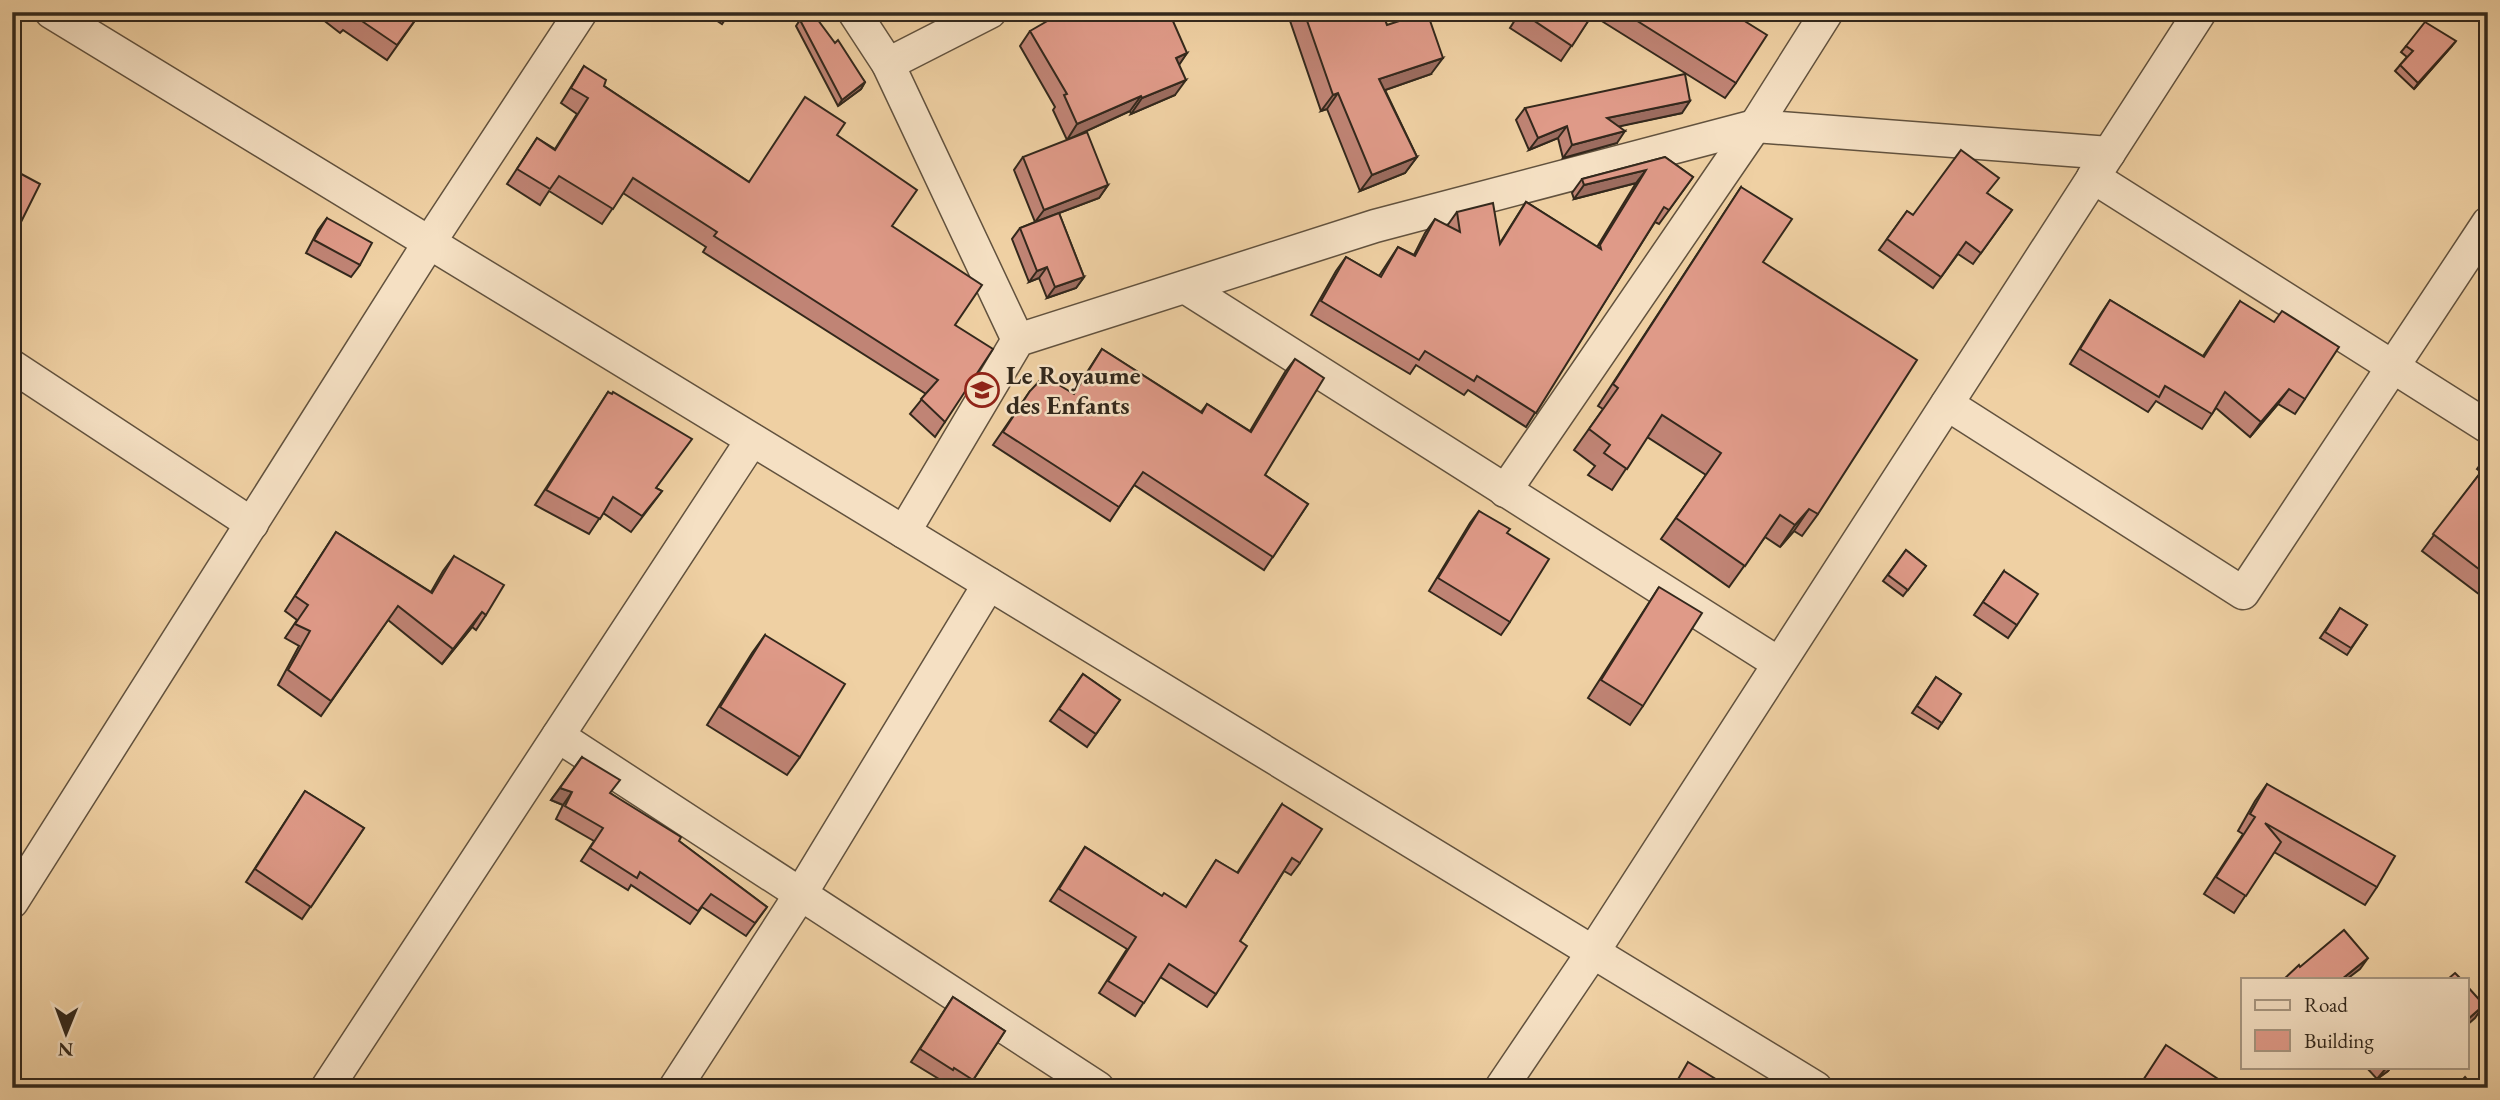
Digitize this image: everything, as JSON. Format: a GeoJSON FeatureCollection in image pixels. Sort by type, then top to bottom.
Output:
{"type":"FeatureCollection","features":[{"type":"Feature","properties":{"kind":"street"},"geometry":{"type":"LineString","coordinates":[[51,12],[1816,1088]]}},
{"type":"Feature","properties":{"kind":"street"},"geometry":{"type":"LineString","coordinates":[[12,902],[429,243],[581,12]]}},
{"type":"Feature","properties":{"kind":"street"},"geometry":{"type":"LineString","coordinates":[[854,12],[888,64],[1017,340]]}},
{"type":"Feature","properties":{"kind":"street"},"geometry":{"type":"LineString","coordinates":[[888,64],[990,12]]}},
{"type":"Feature","properties":{"kind":"street"},"geometry":{"type":"LineString","coordinates":[[1505,491],[1755,126],[1827,12]]}},
{"type":"Feature","properties":{"kind":"street"},"geometry":{"type":"LineString","coordinates":[[1501,1088],[1593,951],[2200,12]]}},
{"type":"Feature","properties":{"kind":"street"},"geometry":{"type":"LineString","coordinates":[[904,532],[1017,340],[1375,226],[1755,126],[2101,165],[2393,367],[2488,427]]}},
{"type":"Feature","properties":{"kind":"street"},"geometry":{"type":"LineString","coordinates":[[1947,404],[2243,593],[2488,223]]}},
{"type":"Feature","properties":{"kind":"street"},"geometry":{"type":"LineString","coordinates":[[1185,287],[1778,663]]}},
{"type":"Feature","properties":{"kind":"street"},"geometry":{"type":"LineString","coordinates":[[12,366],[253,524]]}},
{"type":"Feature","properties":{"kind":"street"},"geometry":{"type":"LineString","coordinates":[[327,1088],[752,440]]}},
{"type":"Feature","properties":{"kind":"street"},"geometry":{"type":"LineString","coordinates":[[675,1088],[800,895],[989,584]]}},
{"type":"Feature","properties":{"kind":"street"},"geometry":{"type":"LineString","coordinates":[[558,736],[800,895],[1067,1079],[1098,1088]]}},
{"type":"Feature","properties":{"kind":"building"},"geometry":{"type":"Polygon","coordinates":[[[342,12],[421,12],[397,45],[353,15],[350,19],[342,12]]]}},
{"type":"Feature","properties":{"kind":"building"},"geometry":{"type":"Polygon","coordinates":[[[812,12],[835,43],[838,40],[865,82],[842,100],[800,20],[812,12]]]}},
{"type":"Feature","properties":{"kind":"building"},"geometry":{"type":"Polygon","coordinates":[[[1063,12],[1169,12],[1187,53],[1176,58],[1186,80],[1077,124],[1064,95],[1067,94],[1030,31],[1063,12]]]}},
{"type":"Feature","properties":{"kind":"building"},"geometry":{"type":"Polygon","coordinates":[[[1304,12],[1382,12],[1387,25],[1427,12],[1443,58],[1379,79],[1417,157],[1372,175],[1338,93],[1333,95],[1304,12]]]}},
{"type":"Feature","properties":{"kind":"building"},"geometry":{"type":"Polygon","coordinates":[[[1521,12],[1594,12],[1572,46],[1521,12]]]}},
{"type":"Feature","properties":{"kind":"building"},"geometry":{"type":"Polygon","coordinates":[[[1623,12],[1730,12],[1767,35],[1736,83],[1623,12]]]}},
{"type":"Feature","properties":{"kind":"building"},"geometry":{"type":"Polygon","coordinates":[[[2425,22],[2456,41],[2418,83],[2400,65],[2413,51],[2406,46],[2425,22]]]}},
{"type":"Feature","properties":{"kind":"building"},"geometry":{"type":"Polygon","coordinates":[[[584,66],[606,80],[604,86],[749,182],[805,97],[845,123],[837,135],[917,190],[892,226],[982,285],[955,325],[993,349],[945,422],[921,399],[938,380],[714,236],[717,232],[633,178],[613,209],[559,176],[550,189],[517,169],[537,138],[555,150],[588,98],[571,88],[584,66]]]}},
{"type":"Feature","properties":{"kind":"building"},"geometry":{"type":"Polygon","coordinates":[[[1685,74],[1690,101],[1607,118],[1625,131],[1572,145],[1567,126],[1538,138],[1525,108],[1685,74]]]}},
{"type":"Feature","properties":{"kind":"building"},"geometry":{"type":"Polygon","coordinates":[[[1087,132],[1108,185],[1044,210],[1023,157],[1087,132]]]}},
{"type":"Feature","properties":{"kind":"building"},"geometry":{"type":"Polygon","coordinates":[[[1961,150],[1999,178],[1987,193],[2012,210],[1981,253],[1966,242],[1941,277],[1887,239],[1907,211],[1913,215],[1961,150]]]}},
{"type":"Feature","properties":{"kind":"building"},"geometry":{"type":"Polygon","coordinates":[[[1665,157],[1693,177],[1669,210],[1664,207],[1536,413],[1477,376],[1474,381],[1425,351],[1419,360],[1321,301],[1346,257],[1381,277],[1398,247],[1415,256],[1435,219],[1460,232],[1457,212],[1493,203],[1500,244],[1526,202],[1601,249],[1600,245],[1646,170],[1584,185],[1582,179],[1665,157]]]}},
{"type":"Feature","properties":{"kind":"building"},"geometry":{"type":"Polygon","coordinates":[[[12,169],[40,184],[12,240],[12,169]]]}},
{"type":"Feature","properties":{"kind":"building"},"geometry":{"type":"Polygon","coordinates":[[[1741,187],[1792,219],[1763,262],[1917,360],[1818,514],[1809,509],[1795,525],[1780,515],[1745,566],[1676,518],[1721,453],[1662,415],[1627,469],[1604,453],[1610,445],[1589,429],[1618,388],[1613,384],[1741,187]]]}},
{"type":"Feature","properties":{"kind":"building"},"geometry":{"type":"Polygon","coordinates":[[[1059,213],[1084,277],[1055,287],[1047,267],[1037,271],[1020,228],[1059,213]]]}},
{"type":"Feature","properties":{"kind":"building"},"geometry":{"type":"Polygon","coordinates":[[[327,218],[372,243],[360,265],[314,240],[327,218]]]}},
{"type":"Feature","properties":{"kind":"building"},"geometry":{"type":"Polygon","coordinates":[[[2110,300],[2204,357],[2240,301],[2274,322],[2282,311],[2339,347],[2305,399],[2289,389],[2261,422],[2225,392],[2212,414],[2165,386],[2159,397],[2080,349],[2110,300]]]}},
{"type":"Feature","properties":{"kind":"building"},"geometry":{"type":"Polygon","coordinates":[[[1102,349],[1202,413],[1207,404],[1251,432],[1295,359],[1324,378],[1265,475],[1308,504],[1273,557],[1143,472],[1119,507],[1003,432],[1030,391],[1044,376],[1074,394],[1102,349]]]}},
{"type":"Feature","properties":{"kind":"building"},"geometry":{"type":"Polygon","coordinates":[[[608,392],[613,392],[692,439],[656,488],[662,491],[642,516],[613,497],[600,519],[546,490],[608,392]]]}},
{"type":"Feature","properties":{"kind":"building"},"geometry":{"type":"Polygon","coordinates":[[[2488,463],[2488,576],[2433,534],[2488,463]]]}},
{"type":"Feature","properties":{"kind":"building"},"geometry":{"type":"Polygon","coordinates":[[[1479,511],[1510,529],[1507,533],[1549,559],[1510,622],[1438,578],[1479,511]]]}},
{"type":"Feature","properties":{"kind":"building"},"geometry":{"type":"Polygon","coordinates":[[[336,532],[432,593],[454,556],[504,585],[486,615],[482,612],[453,649],[398,606],[331,701],[288,670],[310,631],[295,624],[308,605],[295,596],[336,532]]]}},
{"type":"Feature","properties":{"kind":"building"},"geometry":{"type":"Polygon","coordinates":[[[1906,550],[1926,566],[1908,590],[1888,575],[1906,550]]]}},
{"type":"Feature","properties":{"kind":"building"},"geometry":{"type":"Polygon","coordinates":[[[2004,571],[2038,594],[2017,625],[1983,602],[2004,571]]]}},
{"type":"Feature","properties":{"kind":"building"},"geometry":{"type":"Polygon","coordinates":[[[1659,587],[1702,613],[1643,706],[1601,680],[1659,587]]]}},
{"type":"Feature","properties":{"kind":"building"},"geometry":{"type":"Polygon","coordinates":[[[2340,608],[2367,625],[2351,648],[2325,632],[2340,608]]]}},
{"type":"Feature","properties":{"kind":"building"},"geometry":{"type":"Polygon","coordinates":[[[765,635],[845,684],[800,757],[720,707],[765,635]]]}},
{"type":"Feature","properties":{"kind":"building"},"geometry":{"type":"Polygon","coordinates":[[[1083,674],[1120,700],[1096,734],[1059,709],[1083,674]]]}},
{"type":"Feature","properties":{"kind":"building"},"geometry":{"type":"Polygon","coordinates":[[[1936,677],[1961,694],[1942,723],[1917,706],[1936,677]]]}},
{"type":"Feature","properties":{"kind":"building"},"geometry":{"type":"Polygon","coordinates":[[[582,757],[620,780],[610,793],[681,837],[679,841],[767,907],[755,923],[711,894],[698,911],[640,872],[637,878],[590,848],[603,828],[565,806],[572,792],[560,788],[582,757]]]}},
{"type":"Feature","properties":{"kind":"building"},"geometry":{"type":"Polygon","coordinates":[[[2267,784],[2395,856],[2377,887],[2265,823],[2281,842],[2246,896],[2216,877],[2255,817],[2250,814],[2267,784]]]}},
{"type":"Feature","properties":{"kind":"building"},"geometry":{"type":"Polygon","coordinates":[[[305,791],[364,828],[311,907],[255,869],[305,791]]]}},
{"type":"Feature","properties":{"kind":"building"},"geometry":{"type":"Polygon","coordinates":[[[1282,804],[1322,829],[1300,863],[1292,858],[1240,941],[1247,946],[1216,994],[1169,964],[1144,1003],[1108,981],[1136,937],[1059,889],[1085,847],[1162,896],[1164,893],[1186,907],[1216,860],[1238,873],[1282,804]]]}},
{"type":"Feature","properties":{"kind":"building"},"geometry":{"type":"Polygon","coordinates":[[[2344,930],[2368,958],[2343,978],[2285,978],[2299,965],[2300,967],[2344,930]]]}},
{"type":"Feature","properties":{"kind":"building"},"geometry":{"type":"Polygon","coordinates":[[[2468,987],[2484,1005],[2468,1019],[2468,987]]]}},
{"type":"Feature","properties":{"kind":"building"},"geometry":{"type":"Polygon","coordinates":[[[953,997],[1005,1031],[973,1080],[920,1049],[953,997]]]}},
{"type":"Feature","properties":{"kind":"building"},"geometry":{"type":"Polygon","coordinates":[[[2166,1045],[2232,1088],[2138,1088],[2166,1045]]]}},
{"type":"Feature","properties":{"kind":"building"},"geometry":{"type":"Polygon","coordinates":[[[1688,1062],[1719,1081],[1714,1088],[1673,1088],[1688,1062]]]}},
{"type":"Feature","properties":{"kind":"building"},"geometry":{"type":"Polygon","coordinates":[[[2465,1077],[2474,1088],[2455,1088],[2465,1077]]]}},
{"type":"Feature","properties":{"kind":"place","name":"Le Royaume des Enfants"},"geometry":{"type":"Point","coordinates":[982,390]}}]}
